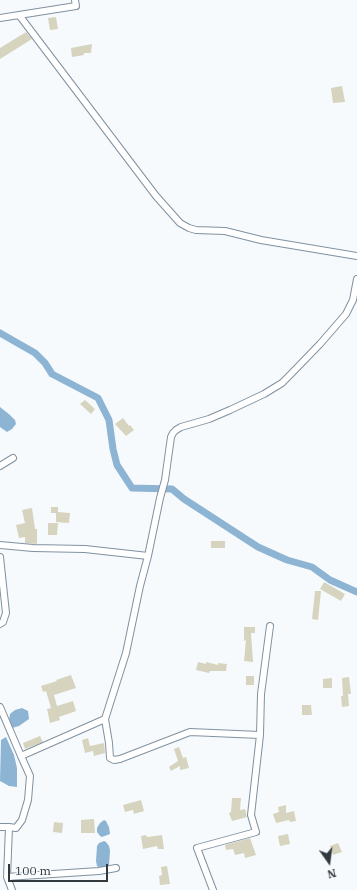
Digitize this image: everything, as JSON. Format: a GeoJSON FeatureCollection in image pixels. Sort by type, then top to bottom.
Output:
{"type":"FeatureCollection","features":[{"type":"Feature","properties":{"kind":"street"},"geometry":{"type":"LineString","coordinates":[[0,18],[76,6],[75,0]]}},
{"type":"Feature","properties":{"kind":"street"},"geometry":{"type":"LineString","coordinates":[[19,16],[156,196],[180,223],[196,230],[225,231],[268,241],[357,256]]}},
{"type":"Feature","properties":{"kind":"street"},"geometry":{"type":"LineString","coordinates":[[260,734],[190,732],[114,760],[110,758],[105,719],[126,653],[165,480],[171,437],[173,433],[181,427],[210,419],[230,410],[264,394],[282,383],[320,344],[346,314],[353,300],[357,279]]}},
{"type":"Feature","properties":{"kind":"street"},"geometry":{"type":"LineString","coordinates":[[0,466],[13,458]]}},
{"type":"Feature","properties":{"kind":"street"},"geometry":{"type":"LineString","coordinates":[[0,545],[33,548],[85,549],[148,556]]}},
{"type":"Feature","properties":{"kind":"street"},"geometry":{"type":"LineString","coordinates":[[0,557],[6,613],[3,622],[0,624]]}},
{"type":"Feature","properties":{"kind":"street"},"geometry":{"type":"LineString","coordinates":[[213,890],[197,848],[256,832],[251,815],[260,734],[261,694],[270,626]]}},
{"type":"Feature","properties":{"kind":"street"},"geometry":{"type":"LineString","coordinates":[[0,707],[30,776],[28,800],[22,820],[16,828],[0,827]]}},
{"type":"Feature","properties":{"kind":"street"},"geometry":{"type":"LineString","coordinates":[[21,756],[105,719]]}},
{"type":"Feature","properties":{"kind":"street"},"geometry":{"type":"LineString","coordinates":[[9,827],[7,877],[12,890]]}},
{"type":"Feature","properties":{"kind":"street"},"geometry":{"type":"LineString","coordinates":[[7,877],[99,872],[116,868]]}},
{"type":"Feature","properties":{"kind":"water"},"geometry":{"type":"Polygon","coordinates":[[[0,407],[15,420],[16,424],[7,432],[0,427],[0,407]]]}},
{"type":"Feature","properties":{"kind":"water"},"geometry":{"type":"Polygon","coordinates":[[[22,708],[28,711],[29,719],[19,726],[12,728],[9,720],[10,714],[15,710],[22,708]]]}},
{"type":"Feature","properties":{"kind":"water"},"geometry":{"type":"Polygon","coordinates":[[[6,737],[14,755],[17,768],[17,787],[9,786],[0,781],[1,740],[6,737]]]}},
{"type":"Feature","properties":{"kind":"water"},"geometry":{"type":"Polygon","coordinates":[[[104,820],[109,827],[110,834],[102,837],[97,832],[97,828],[104,820]]]}},
{"type":"Feature","properties":{"kind":"water"},"geometry":{"type":"Polygon","coordinates":[[[104,841],[109,846],[109,865],[104,868],[100,868],[97,866],[96,861],[97,846],[99,843],[104,841]]]}},
{"type":"Feature","properties":{"kind":"building"},"geometry":{"type":"Polygon","coordinates":[[[56,17],[58,29],[50,30],[48,18],[56,17]]]}},
{"type":"Feature","properties":{"kind":"building"},"geometry":{"type":"Polygon","coordinates":[[[26,32],[32,39],[0,59],[0,48],[26,32]]]}},
{"type":"Feature","properties":{"kind":"building"},"geometry":{"type":"Polygon","coordinates":[[[92,44],[91,53],[84,53],[84,55],[72,57],[71,48],[92,44]]]}},
{"type":"Feature","properties":{"kind":"building"},"geometry":{"type":"Polygon","coordinates":[[[342,86],[345,102],[333,103],[331,88],[342,86]]]}},
{"type":"Feature","properties":{"kind":"building"},"geometry":{"type":"Polygon","coordinates":[[[85,400],[95,409],[91,414],[80,404],[85,400]]]}},
{"type":"Feature","properties":{"kind":"building"},"geometry":{"type":"Polygon","coordinates":[[[123,418],[134,430],[126,436],[115,424],[123,418]]]}},
{"type":"Feature","properties":{"kind":"building"},"geometry":{"type":"Polygon","coordinates":[[[51,507],[58,507],[58,512],[70,513],[69,523],[56,522],[56,513],[51,513],[51,507]]]}},
{"type":"Feature","properties":{"kind":"building"},"geometry":{"type":"Polygon","coordinates":[[[32,508],[35,529],[37,529],[37,544],[25,543],[25,537],[19,538],[16,525],[25,523],[22,510],[32,508]]]}},
{"type":"Feature","properties":{"kind":"building"},"geometry":{"type":"Polygon","coordinates":[[[48,523],[58,523],[57,535],[48,535],[48,523]]]}},
{"type":"Feature","properties":{"kind":"building"},"geometry":{"type":"Polygon","coordinates":[[[211,541],[225,541],[225,548],[211,548],[211,541]]]}},
{"type":"Feature","properties":{"kind":"building"},"geometry":{"type":"Polygon","coordinates":[[[324,582],[345,594],[341,601],[320,589],[324,582]]]}},
{"type":"Feature","properties":{"kind":"building"},"geometry":{"type":"Polygon","coordinates":[[[315,591],[321,591],[318,620],[312,619],[315,591]]]}},
{"type":"Feature","properties":{"kind":"building"},"geometry":{"type":"Polygon","coordinates":[[[244,627],[255,627],[255,633],[251,633],[253,662],[244,661],[246,640],[244,641],[244,627]]]}},
{"type":"Feature","properties":{"kind":"building"},"geometry":{"type":"Polygon","coordinates":[[[198,662],[218,665],[218,663],[227,664],[226,671],[210,671],[209,673],[196,670],[198,662]]]}},
{"type":"Feature","properties":{"kind":"building"},"geometry":{"type":"Polygon","coordinates":[[[71,675],[76,688],[54,695],[57,706],[73,701],[76,711],[59,717],[60,720],[50,723],[47,709],[51,708],[46,691],[43,692],[41,686],[71,675]]]}},
{"type":"Feature","properties":{"kind":"building"},"geometry":{"type":"Polygon","coordinates":[[[246,676],[254,676],[254,685],[246,685],[246,676]]]}},
{"type":"Feature","properties":{"kind":"building"},"geometry":{"type":"Polygon","coordinates":[[[349,677],[351,694],[348,694],[349,706],[342,707],[342,678],[349,677]]]}},
{"type":"Feature","properties":{"kind":"building"},"geometry":{"type":"Polygon","coordinates":[[[332,678],[332,688],[323,688],[323,679],[332,678]]]}},
{"type":"Feature","properties":{"kind":"building"},"geometry":{"type":"Polygon","coordinates":[[[302,705],[311,705],[312,715],[302,715],[302,705]]]}},
{"type":"Feature","properties":{"kind":"building"},"geometry":{"type":"Polygon","coordinates":[[[40,736],[43,742],[25,749],[23,743],[40,736]]]}},
{"type":"Feature","properties":{"kind":"building"},"geometry":{"type":"Polygon","coordinates":[[[88,738],[90,746],[104,743],[105,753],[94,756],[93,751],[85,753],[82,740],[88,738]]]}},
{"type":"Feature","properties":{"kind":"building"},"geometry":{"type":"Polygon","coordinates":[[[179,747],[183,758],[186,757],[189,768],[180,770],[180,766],[171,771],[169,767],[178,761],[174,749],[179,747]]]}},
{"type":"Feature","properties":{"kind":"building"},"geometry":{"type":"Polygon","coordinates":[[[232,798],[241,798],[240,810],[245,809],[247,817],[232,821],[229,813],[231,812],[232,798]]]}},
{"type":"Feature","properties":{"kind":"building"},"geometry":{"type":"Polygon","coordinates":[[[141,800],[144,811],[134,814],[133,810],[125,812],[123,805],[141,800]]]}},
{"type":"Feature","properties":{"kind":"building"},"geometry":{"type":"Polygon","coordinates":[[[286,805],[286,813],[294,811],[296,821],[290,822],[289,820],[276,823],[273,814],[279,812],[278,807],[286,805]]]}},
{"type":"Feature","properties":{"kind":"building"},"geometry":{"type":"Polygon","coordinates":[[[94,819],[95,833],[81,833],[81,820],[94,819]]]}},
{"type":"Feature","properties":{"kind":"building"},"geometry":{"type":"Polygon","coordinates":[[[54,822],[63,823],[62,833],[53,832],[54,822]]]}},
{"type":"Feature","properties":{"kind":"building"},"geometry":{"type":"Polygon","coordinates":[[[288,834],[290,844],[280,846],[278,836],[288,834]]]}},
{"type":"Feature","properties":{"kind":"building"},"geometry":{"type":"Polygon","coordinates":[[[146,835],[147,837],[162,835],[164,849],[158,849],[157,846],[143,849],[141,836],[146,835]]]}},
{"type":"Feature","properties":{"kind":"building"},"geometry":{"type":"Polygon","coordinates":[[[250,838],[256,855],[245,858],[244,853],[235,855],[233,849],[226,850],[225,845],[250,838]]]}},
{"type":"Feature","properties":{"kind":"building"},"geometry":{"type":"Polygon","coordinates":[[[338,843],[342,852],[333,855],[330,846],[338,843]]]}},
{"type":"Feature","properties":{"kind":"building"},"geometry":{"type":"Polygon","coordinates":[[[167,866],[170,884],[160,885],[159,876],[162,875],[161,867],[167,866]]]}},
{"type":"Feature","properties":{"kind":"waterway"},"geometry":{"type":"LineString","coordinates":[[0,333],[35,353],[45,363],[52,374],[98,398],[109,420],[117,465],[132,488],[172,489],[184,499],[258,547],[287,560],[312,567],[330,580],[357,592]]}}]}
